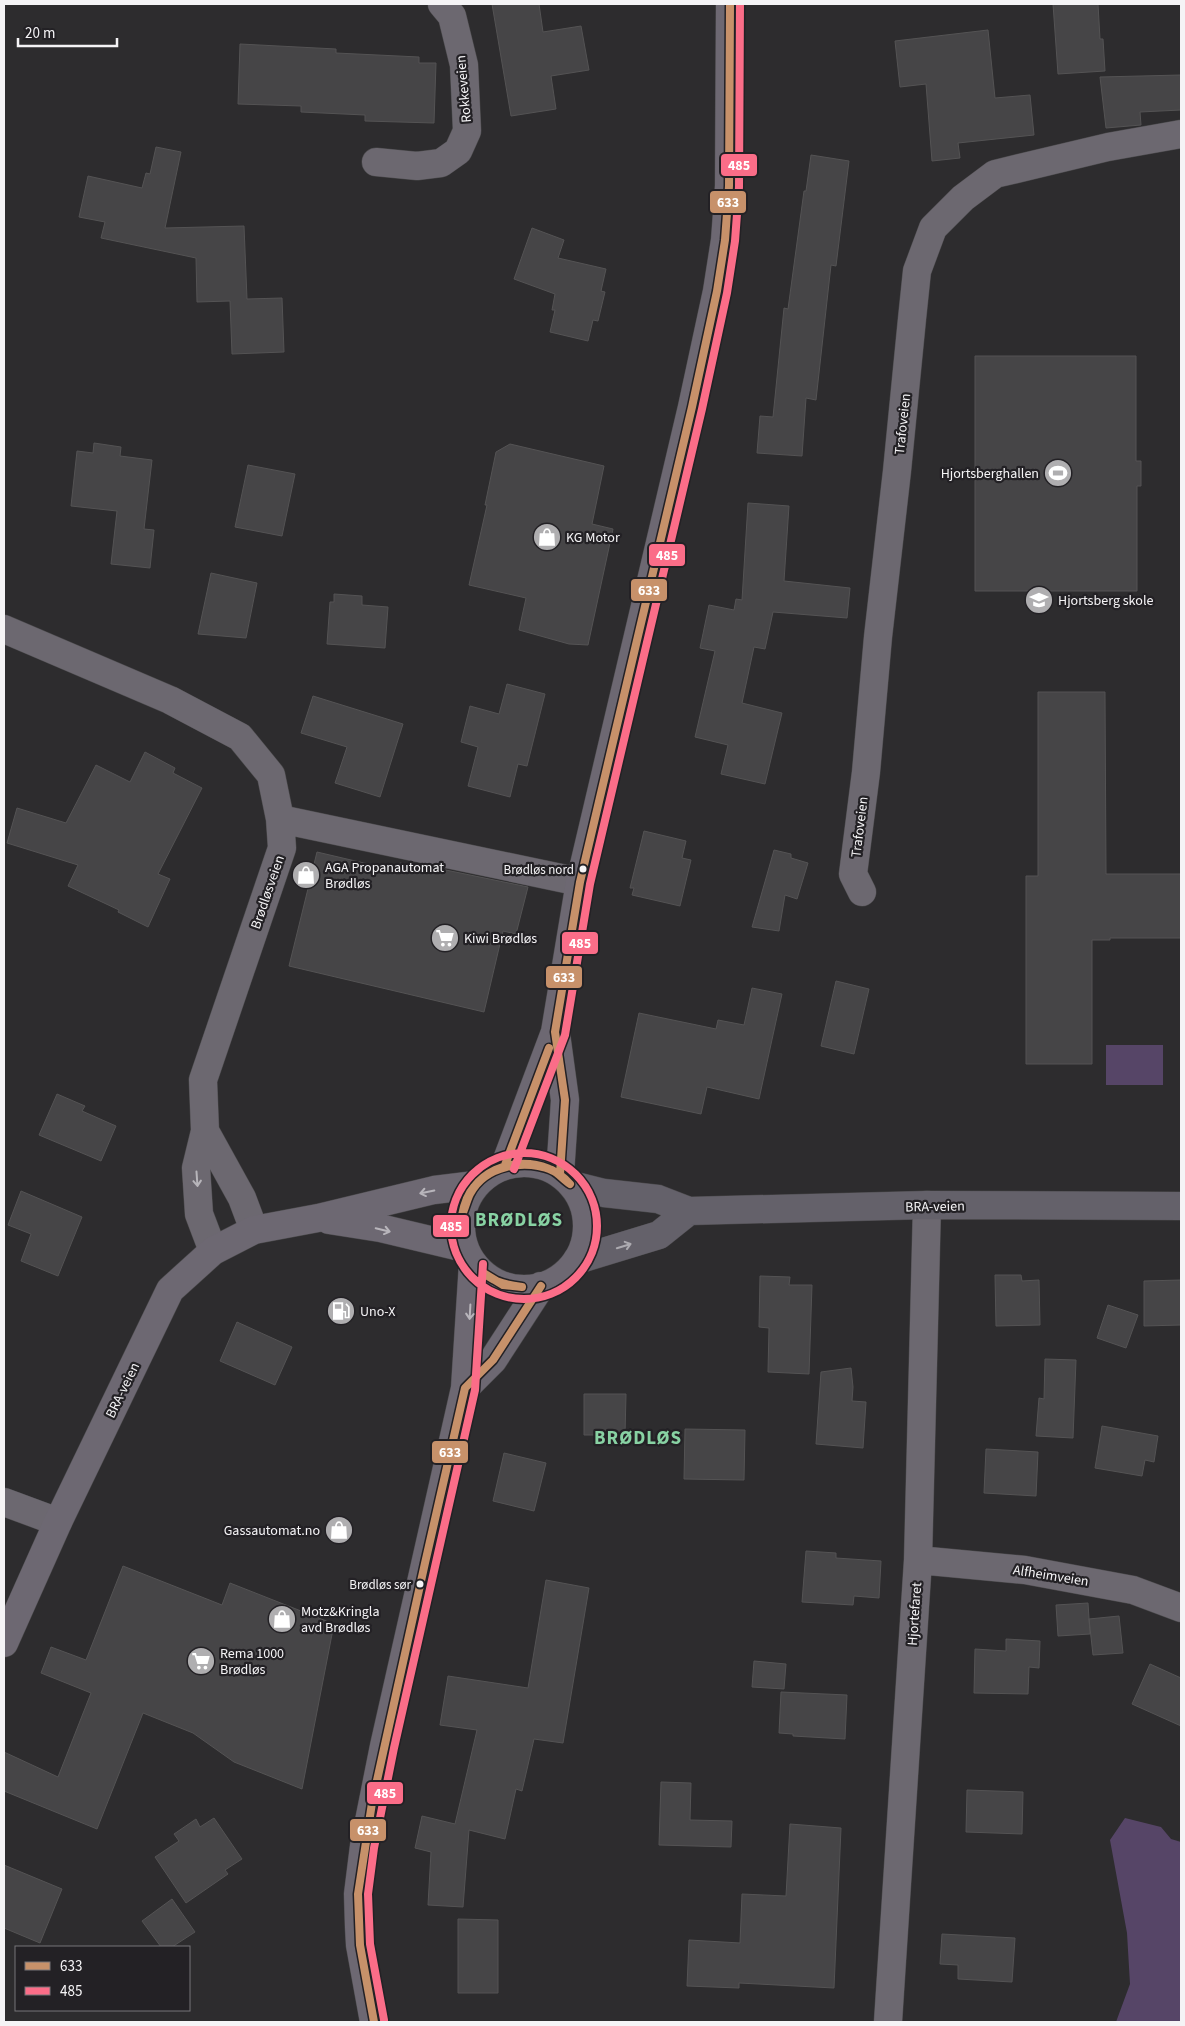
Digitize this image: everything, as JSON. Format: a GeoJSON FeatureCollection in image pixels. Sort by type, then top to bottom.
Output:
{"type":"FeatureCollection","features":[{"type":"Feature","properties":{"kind":"main road"},"geometry":{"type":"LineString","coordinates":[[506,1165],[556,1032],[580,882],[690,416],[717,291],[725,240],[729,186],[730,4]]}},
{"type":"Feature","properties":{"kind":"main road"},"geometry":{"type":"LineString","coordinates":[[556,1032],[565,1100],[566,1179]]}},
{"type":"Feature","properties":{"kind":"main road"},"geometry":{"type":"LineString","coordinates":[[374,2021],[360,1945],[358,1894],[364,1846],[386,1737],[465,1388],[469,1256],[460,1226],[464,1204],[475,1185],[489,1173],[506,1165],[524,1163],[543,1166],[566,1179],[584,1208],[586,1235],[577,1260],[562,1276],[541,1286],[516,1289],[492,1280],[469,1256]]}},
{"type":"Feature","properties":{"kind":"main road","name":"BRA-veien"},"geometry":{"type":"LineString","coordinates":[[566,1179],[604,1194],[658,1200],[689,1212],[928,1206],[1181,1206]]}},
{"type":"Feature","properties":{"kind":"main road","name":"BRA-veien"},"geometry":{"type":"LineString","coordinates":[[4,1643],[58,1522],[170,1290],[213,1251],[254,1230],[318,1218],[434,1190],[475,1185]]}},
{"type":"Feature","properties":{"kind":"main road"},"geometry":{"type":"LineString","coordinates":[[577,1260],[659,1235],[689,1212]]}},
{"type":"Feature","properties":{"kind":"main road","name":"BRA-veien"},"geometry":{"type":"LineString","coordinates":[[318,1218],[380,1228],[469,1256]]}},
{"type":"Feature","properties":{"kind":"main road"},"geometry":{"type":"LineString","coordinates":[[465,1388],[493,1360],[541,1286]]}},
{"type":"Feature","properties":{"kind":"street","name":"Rokkeveien"},"geometry":{"type":"LineString","coordinates":[[376,162],[417,166],[440,163],[458,151],[464,138],[467,130],[464,65],[452,16],[442,4]]}},
{"type":"Feature","properties":{"kind":"street","name":"Trafoveien"},"geometry":{"type":"LineString","coordinates":[[862,892],[853,874],[866,772],[878,637],[917,270],[933,228],[963,198],[995,174],[1108,148],[1181,134]]}},
{"type":"Feature","properties":{"kind":"street","name":"Brødløsveien"},"geometry":{"type":"LineString","coordinates":[[4,629],[170,700],[240,737],[271,775],[280,819],[282,848],[203,1080],[204,1131],[196,1168],[199,1214],[213,1251]]}},
{"type":"Feature","properties":{"kind":"street"},"geometry":{"type":"LineString","coordinates":[[280,819],[580,882]]}},
{"type":"Feature","properties":{"kind":"street","name":"Brødløsveien"},"geometry":{"type":"LineString","coordinates":[[204,1131],[242,1198],[254,1230]]}},
{"type":"Feature","properties":{"kind":"street","name":"Hjortefaret"},"geometry":{"type":"LineString","coordinates":[[888,2022],[918,1560],[928,1206]]}},
{"type":"Feature","properties":{"kind":"street"},"geometry":{"type":"LineString","coordinates":[[4,1502],[58,1522]]}},
{"type":"Feature","properties":{"kind":"street","name":"Alfheimveien"},"geometry":{"type":"LineString","coordinates":[[918,1560],[1025,1570],[1070,1578],[1133,1590],[1181,1608]]}},
{"type":"Feature","properties":{"kind":"shaded area"},"geometry":{"type":"Polygon","coordinates":[[[1106,1045],[1163,1045],[1163,1085],[1106,1085],[1106,1045]]]}},
{"type":"Feature","properties":{"kind":"shaded area"},"geometry":{"type":"Polygon","coordinates":[[[1125,1818],[1161,1827],[1171,1839],[1181,1842],[1181,2022],[1116,2022],[1130,1984],[1127,1933],[1110,1840],[1125,1818]]]}},
{"type":"Feature","properties":{"kind":"building"},"geometry":{"type":"Polygon","coordinates":[[[492,4],[539,4],[543,32],[581,26],[589,70],[551,76],[556,109],[511,116],[492,4]]]}},
{"type":"Feature","properties":{"kind":"building"},"geometry":{"type":"Polygon","coordinates":[[[1053,4],[1098,4],[1100,39],[1103,39],[1105,71],[1058,74],[1053,4]]]}},
{"type":"Feature","properties":{"kind":"building"},"geometry":{"type":"Polygon","coordinates":[[[988,30],[995,98],[1030,95],[1034,135],[958,143],[960,158],[932,161],[926,84],[900,87],[895,41],[988,30]]]}},
{"type":"Feature","properties":{"kind":"building"},"geometry":{"type":"Polygon","coordinates":[[[240,44],[336,49],[336,53],[419,57],[419,63],[436,63],[434,123],[365,121],[365,115],[301,112],[301,106],[238,104],[240,44]]]}},
{"type":"Feature","properties":{"kind":"building"},"geometry":{"type":"Polygon","coordinates":[[[1181,75],[1181,110],[1140,112],[1141,125],[1106,128],[1100,77],[1181,75]]]}},
{"type":"Feature","properties":{"kind":"building"},"geometry":{"type":"Polygon","coordinates":[[[156,147],[181,152],[165,228],[244,226],[247,299],[282,298],[284,352],[232,354],[230,301],[197,302],[196,258],[101,238],[105,222],[79,217],[88,176],[142,188],[146,173],[150,174],[156,147]]]}},
{"type":"Feature","properties":{"kind":"building"},"geometry":{"type":"Polygon","coordinates":[[[811,155],[849,161],[836,266],[831,265],[816,400],[806,398],[802,456],[757,453],[760,416],[773,417],[784,308],[788,309],[804,191],[806,191],[811,155]]]}},
{"type":"Feature","properties":{"kind":"building"},"geometry":{"type":"Polygon","coordinates":[[[532,228],[564,240],[558,258],[606,269],[601,291],[605,292],[598,321],[593,320],[588,341],[550,332],[555,310],[552,310],[555,294],[514,279],[532,228]]]}},
{"type":"Feature","properties":{"kind":"building","name":"Hjortsberghallen"},"geometry":{"type":"Polygon","coordinates":[[[975,356],[1136,356],[1136,461],[1141,461],[1141,486],[1137,486],[1137,591],[975,591],[975,356]]]}},
{"type":"Feature","properties":{"kind":"building"},"geometry":{"type":"Polygon","coordinates":[[[94,443],[121,447],[120,456],[152,460],[144,529],[154,530],[150,568],[111,564],[117,511],[71,506],[77,451],[93,453],[94,443]]]}},
{"type":"Feature","properties":{"kind":"building"},"geometry":{"type":"Polygon","coordinates":[[[510,444],[604,466],[592,524],[613,529],[588,645],[569,644],[519,630],[526,598],[469,585],[487,505],[485,505],[496,452],[510,444]]]}},
{"type":"Feature","properties":{"kind":"building"},"geometry":{"type":"Polygon","coordinates":[[[248,465],[295,474],[282,536],[235,527],[248,465]]]}},
{"type":"Feature","properties":{"kind":"building"},"geometry":{"type":"Polygon","coordinates":[[[748,503],[789,506],[784,581],[850,588],[847,618],[773,612],[765,649],[754,647],[742,703],[782,713],[765,784],[721,774],[728,745],[695,737],[715,651],[700,648],[709,605],[734,610],[736,599],[742,600],[748,503]]]}},
{"type":"Feature","properties":{"kind":"building"},"geometry":{"type":"Polygon","coordinates":[[[211,573],[257,583],[246,638],[198,634],[211,573]]]}},
{"type":"Feature","properties":{"kind":"building"},"geometry":{"type":"Polygon","coordinates":[[[334,594],[362,596],[362,605],[388,607],[385,648],[327,644],[330,602],[334,602],[334,594]]]}},
{"type":"Feature","properties":{"kind":"building"},"geometry":{"type":"Polygon","coordinates":[[[507,684],[545,694],[527,766],[518,764],[510,797],[468,786],[478,747],[461,742],[470,706],[499,714],[507,684]]]}},
{"type":"Feature","properties":{"kind":"building"},"geometry":{"type":"Polygon","coordinates":[[[1038,692],[1105,692],[1106,874],[1181,874],[1181,938],[1110,938],[1110,940],[1092,940],[1092,1064],[1026,1064],[1026,876],[1038,876],[1038,692]]]}},
{"type":"Feature","properties":{"kind":"building"},"geometry":{"type":"Polygon","coordinates":[[[313,696],[403,724],[380,797],[335,783],[347,747],[301,733],[313,696]]]}},
{"type":"Feature","properties":{"kind":"building"},"geometry":{"type":"Polygon","coordinates":[[[145,752],[175,768],[173,773],[202,788],[158,874],[170,879],[148,927],[118,912],[119,910],[68,886],[78,865],[7,843],[17,808],[66,823],[96,765],[130,782],[145,752]]]}},
{"type":"Feature","properties":{"kind":"building"},"geometry":{"type":"Polygon","coordinates":[[[644,831],[686,841],[682,858],[691,860],[680,906],[632,895],[634,888],[630,888],[644,831]]]}},
{"type":"Feature","properties":{"kind":"building"},"geometry":{"type":"Polygon","coordinates":[[[774,850],[791,854],[791,858],[808,863],[797,899],[785,895],[779,931],[752,927],[774,850]]]}},
{"type":"Feature","properties":{"kind":"building"},"geometry":{"type":"Polygon","coordinates":[[[317,852],[398,871],[400,863],[435,871],[436,868],[528,887],[516,934],[503,931],[484,1012],[289,966],[317,852]]]}},
{"type":"Feature","properties":{"kind":"building"},"geometry":{"type":"Polygon","coordinates":[[[836,981],[869,989],[854,1054],[821,1046],[836,981]]]}},
{"type":"Feature","properties":{"kind":"building"},"geometry":{"type":"Polygon","coordinates":[[[752,988],[782,994],[759,1099],[707,1087],[701,1114],[621,1097],[639,1013],[716,1029],[718,1020],[744,1025],[752,988]]]}},
{"type":"Feature","properties":{"kind":"building"},"geometry":{"type":"Polygon","coordinates":[[[57,1094],[85,1106],[82,1111],[116,1126],[101,1161],[39,1135],[57,1094]]]}},
{"type":"Feature","properties":{"kind":"building"},"geometry":{"type":"Polygon","coordinates":[[[21,1191],[82,1217],[58,1276],[21,1261],[31,1234],[8,1225],[21,1191]]]}},
{"type":"Feature","properties":{"kind":"building"},"geometry":{"type":"Polygon","coordinates":[[[995,1275],[1021,1275],[1022,1281],[1039,1280],[1040,1325],[996,1326],[995,1275]]]}},
{"type":"Feature","properties":{"kind":"building"},"geometry":{"type":"Polygon","coordinates":[[[760,1276],[790,1277],[789,1285],[812,1285],[809,1374],[768,1372],[769,1328],[759,1327],[760,1276]]]}},
{"type":"Feature","properties":{"kind":"building"},"geometry":{"type":"Polygon","coordinates":[[[1181,1280],[1181,1325],[1144,1326],[1144,1281],[1181,1280]]]}},
{"type":"Feature","properties":{"kind":"building"},"geometry":{"type":"Polygon","coordinates":[[[1108,1305],[1138,1315],[1126,1348],[1097,1338],[1108,1305]]]}},
{"type":"Feature","properties":{"kind":"building"},"geometry":{"type":"Polygon","coordinates":[[[237,1322],[292,1347],[275,1385],[220,1361],[237,1322]]]}},
{"type":"Feature","properties":{"kind":"building"},"geometry":{"type":"Polygon","coordinates":[[[1045,1359],[1076,1360],[1073,1438],[1036,1436],[1039,1398],[1044,1399],[1045,1359]]]}},
{"type":"Feature","properties":{"kind":"building"},"geometry":{"type":"Polygon","coordinates":[[[851,1368],[852,1401],[866,1402],[863,1448],[816,1444],[821,1372],[851,1368]]]}},
{"type":"Feature","properties":{"kind":"building"},"geometry":{"type":"Polygon","coordinates":[[[584,1394],[626,1394],[625,1435],[584,1435],[584,1394]]]}},
{"type":"Feature","properties":{"kind":"building"},"geometry":{"type":"Polygon","coordinates":[[[1102,1426],[1158,1436],[1154,1462],[1145,1460],[1142,1476],[1095,1468],[1102,1426]]]}},
{"type":"Feature","properties":{"kind":"building"},"geometry":{"type":"Polygon","coordinates":[[[685,1429],[745,1430],[744,1480],[684,1479],[685,1429]]]}},
{"type":"Feature","properties":{"kind":"building"},"geometry":{"type":"Polygon","coordinates":[[[986,1449],[1038,1452],[1036,1496],[984,1493],[986,1449]]]}},
{"type":"Feature","properties":{"kind":"building"},"geometry":{"type":"Polygon","coordinates":[[[504,1453],[546,1463],[534,1511],[493,1501],[504,1453]]]}},
{"type":"Feature","properties":{"kind":"building"},"geometry":{"type":"Polygon","coordinates":[[[806,1551],[836,1553],[836,1558],[881,1561],[879,1598],[854,1596],[853,1605],[802,1602],[806,1551]]]}},
{"type":"Feature","properties":{"kind":"building"},"geometry":{"type":"Polygon","coordinates":[[[123,1566],[222,1605],[230,1583],[334,1624],[302,1789],[234,1762],[193,1733],[143,1713],[97,1829],[4,1791],[4,1752],[58,1777],[91,1693],[41,1673],[51,1647],[86,1660],[123,1566]]]}},
{"type":"Feature","properties":{"kind":"building"},"geometry":{"type":"Polygon","coordinates":[[[546,1580],[589,1588],[563,1743],[534,1739],[522,1791],[516,1789],[505,1839],[469,1830],[463,1907],[428,1905],[431,1852],[415,1848],[422,1816],[455,1824],[477,1730],[440,1725],[448,1676],[528,1688],[546,1580]]]}},
{"type":"Feature","properties":{"kind":"building"},"geometry":{"type":"Polygon","coordinates":[[[1088,1603],[1090,1634],[1058,1636],[1056,1605],[1088,1603]]]}},
{"type":"Feature","properties":{"kind":"building"},"geometry":{"type":"Polygon","coordinates":[[[1119,1616],[1123,1653],[1093,1655],[1089,1619],[1119,1616]]]}},
{"type":"Feature","properties":{"kind":"building"},"geometry":{"type":"Polygon","coordinates":[[[1006,1639],[1040,1641],[1039,1668],[1029,1667],[1028,1694],[974,1693],[975,1649],[1006,1651],[1006,1639]]]}},
{"type":"Feature","properties":{"kind":"building"},"geometry":{"type":"Polygon","coordinates":[[[754,1661],[786,1664],[784,1689],[752,1687],[754,1661]]]}},
{"type":"Feature","properties":{"kind":"building"},"geometry":{"type":"Polygon","coordinates":[[[1150,1664],[1181,1678],[1181,1726],[1132,1704],[1150,1664]]]}},
{"type":"Feature","properties":{"kind":"building"},"geometry":{"type":"Polygon","coordinates":[[[781,1692],[847,1695],[845,1739],[793,1736],[793,1734],[779,1733],[781,1692]]]}},
{"type":"Feature","properties":{"kind":"building"},"geometry":{"type":"Polygon","coordinates":[[[661,1782],[691,1783],[690,1820],[732,1821],[731,1847],[659,1845],[661,1782]]]}},
{"type":"Feature","properties":{"kind":"building"},"geometry":{"type":"Polygon","coordinates":[[[967,1790],[1023,1792],[1022,1834],[966,1832],[967,1790]]]}},
{"type":"Feature","properties":{"kind":"building"},"geometry":{"type":"Polygon","coordinates":[[[214,1818],[242,1859],[225,1870],[228,1874],[186,1903],[155,1857],[179,1841],[174,1834],[196,1819],[200,1827],[214,1818]]]}},
{"type":"Feature","properties":{"kind":"building"},"geometry":{"type":"Polygon","coordinates":[[[790,1824],[841,1828],[834,1988],[739,1983],[739,1988],[687,1986],[689,1940],[740,1943],[742,1894],[786,1896],[790,1824]]]}},
{"type":"Feature","properties":{"kind":"building"},"geometry":{"type":"Polygon","coordinates":[[[4,1865],[62,1889],[40,1943],[4,1928],[4,1865]]]}},
{"type":"Feature","properties":{"kind":"building"},"geometry":{"type":"Polygon","coordinates":[[[172,1899],[195,1932],[174,1946],[160,1946],[142,1921],[172,1899]]]}},
{"type":"Feature","properties":{"kind":"building"},"geometry":{"type":"Polygon","coordinates":[[[458,1919],[498,1920],[498,1993],[458,1993],[458,1919]]]}},
{"type":"Feature","properties":{"kind":"building"},"geometry":{"type":"Polygon","coordinates":[[[942,1934],[1015,1938],[1012,1982],[958,1979],[958,1965],[940,1964],[942,1934]]]}},
{"type":"Feature","properties":{"kind":"transit line","name":"633"},"geometry":{"type":"LineString","coordinates":[[560,1174],[565,1100],[555,1032],[580,882],[692,407],[717,291],[725,240],[729,186],[730,4]]}},
{"type":"Feature","properties":{"kind":"transit line","name":"485"},"geometry":{"type":"LineString","coordinates":[[514,1169],[565,1035],[590,884],[702,409],[727,293],[735,241],[739,187],[740,4]]}},
{"type":"Feature","properties":{"kind":"transit line","name":"633"},"geometry":{"type":"LineString","coordinates":[[505,1165],[549,1048]]}},
{"type":"Feature","properties":{"kind":"transit line","name":"485"},"geometry":{"type":"LineString","coordinates":[[524,1153],[552,1159],[575,1175],[591,1198],[597,1226],[591,1254],[575,1277],[552,1293],[524,1299],[496,1293],[473,1277],[457,1254],[451,1226],[457,1198],[473,1175],[496,1159],[524,1153]]}},
{"type":"Feature","properties":{"kind":"transit line","name":"633"},"geometry":{"type":"LineString","coordinates":[[462,1215],[466,1200],[474,1187],[484,1177],[508,1165],[522,1164],[548,1168],[570,1184]]}},
{"type":"Feature","properties":{"kind":"transit line","name":"633"},"geometry":{"type":"LineString","coordinates":[[462,1215],[470,1194],[477,1184],[485,1176],[506,1167],[518,1165],[541,1167],[554,1171],[570,1184]]}},
{"type":"Feature","properties":{"kind":"transit line","name":"485"},"geometry":{"type":"LineString","coordinates":[[384,2020],[370,1944],[368,1894],[374,1848],[394,1748],[475,1390],[483,1264]]}},
{"type":"Feature","properties":{"kind":"transit line","name":"633"},"geometry":{"type":"LineString","coordinates":[[485,1274],[498,1282],[522,1287]]}},
{"type":"Feature","properties":{"kind":"transit line","name":"633"},"geometry":{"type":"LineString","coordinates":[[485,1274],[503,1285],[522,1287]]}},
{"type":"Feature","properties":{"kind":"transit line","name":"633"},"geometry":{"type":"LineString","coordinates":[[374,2022],[360,1945],[358,1894],[372,1803],[425,1563],[465,1388],[493,1360],[541,1286]]}},
{"type":"Feature","properties":{"kind":"place","name":"Hjortsberghallen"},"geometry":{"type":"Point","coordinates":[1058,473]}},
{"type":"Feature","properties":{"kind":"place","name":"KG Motor"},"geometry":{"type":"Point","coordinates":[547,537]}},
{"type":"Feature","properties":{"kind":"place","name":"Hjortsberg skole"},"geometry":{"type":"Point","coordinates":[1039,600]}},
{"type":"Feature","properties":{"kind":"place","name":"Brødløs nord"},"geometry":{"type":"Point","coordinates":[583,869]}},
{"type":"Feature","properties":{"kind":"place","name":"AGA Propanautomat Brødløs"},"geometry":{"type":"Point","coordinates":[306,875]}},
{"type":"Feature","properties":{"kind":"place","name":"Kiwi Brødløs"},"geometry":{"type":"Point","coordinates":[445,938]}},
{"type":"Feature","properties":{"kind":"place","name":"Uno-X"},"geometry":{"type":"Point","coordinates":[341,1311]}},
{"type":"Feature","properties":{"kind":"place","name":"Gassautomat.no"},"geometry":{"type":"Point","coordinates":[339,1530]}},
{"type":"Feature","properties":{"kind":"place","name":"Brødløs sør"},"geometry":{"type":"Point","coordinates":[420,1584]}},
{"type":"Feature","properties":{"kind":"place","name":"Motz&Kringla avd Brødløs"},"geometry":{"type":"Point","coordinates":[282,1619]}},
{"type":"Feature","properties":{"kind":"place","name":"Rema 1000 Brødløs"},"geometry":{"type":"Point","coordinates":[201,1661]}},
{"type":"Feature","properties":{"kind":"district","name":"BRØDLØS"},"geometry":{"type":"Point","coordinates":[519,1219]}},
{"type":"Feature","properties":{"kind":"district","name":"BRØDLØS"},"geometry":{"type":"Point","coordinates":[638,1437]}}]}
